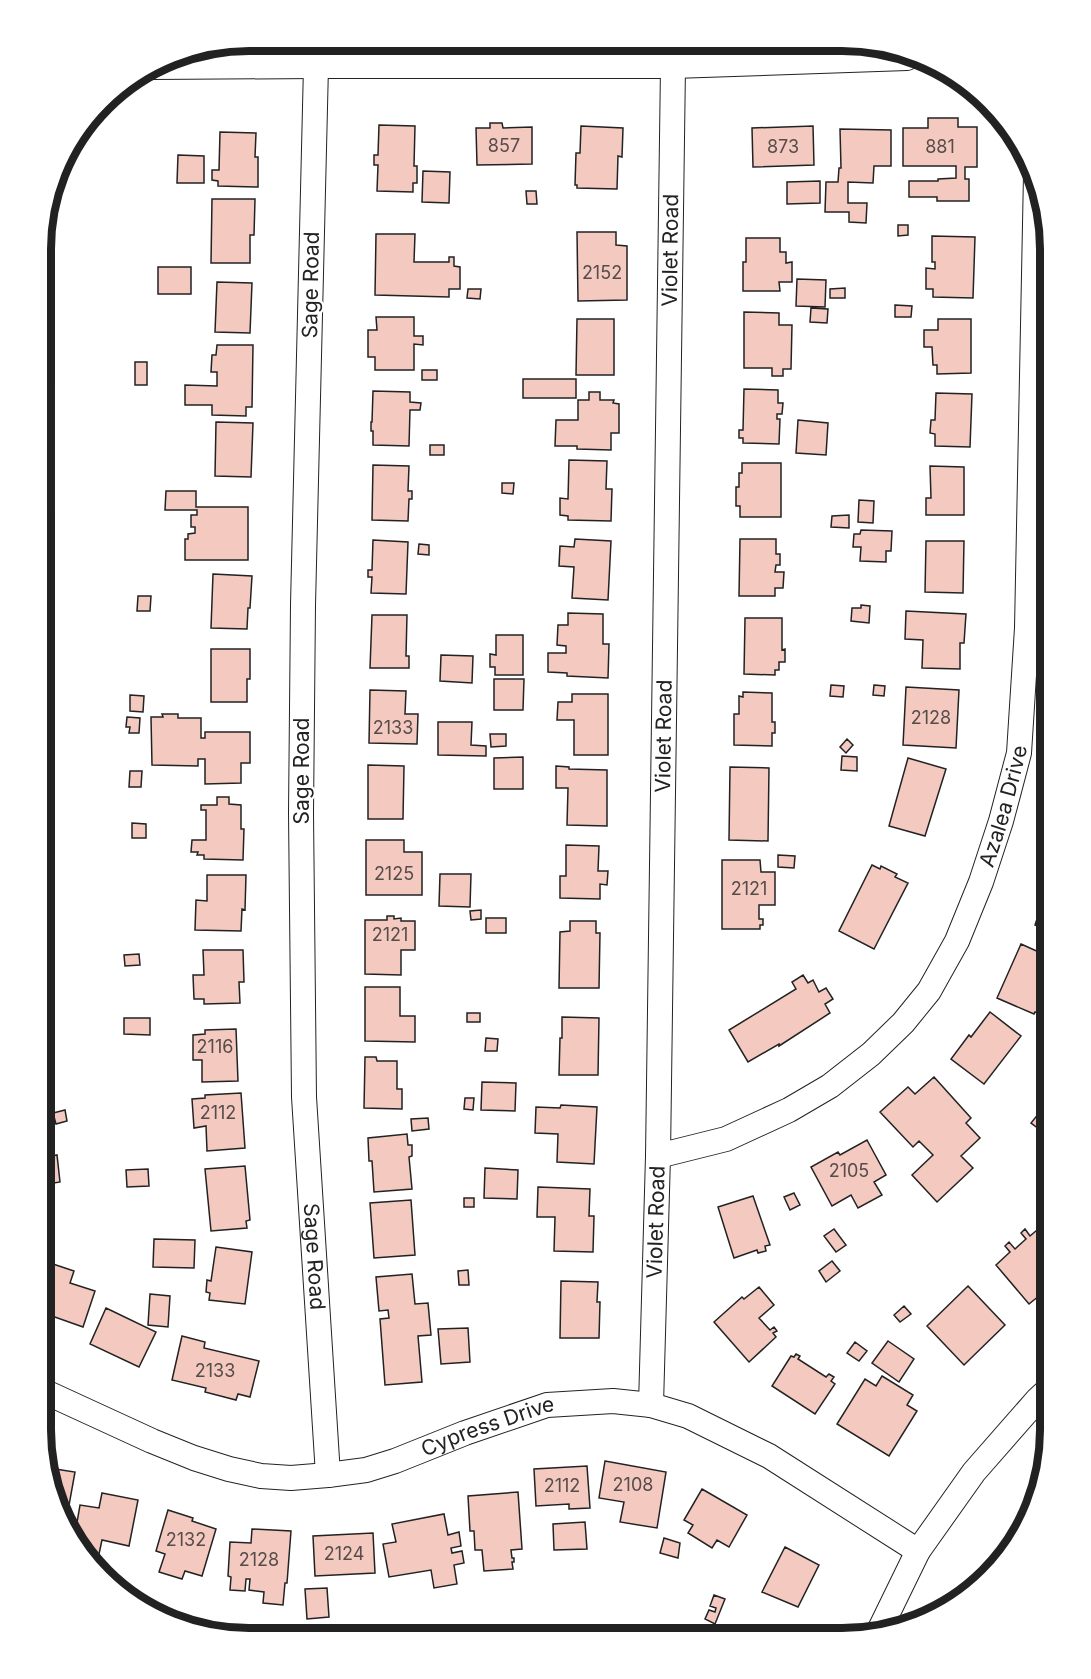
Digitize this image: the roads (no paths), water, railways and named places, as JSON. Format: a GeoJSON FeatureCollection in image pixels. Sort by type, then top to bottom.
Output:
{"type":"FeatureCollection","features":[{"type":"Feature","properties":{"kind":"street"},"geometry":{"type":"LineString","coordinates":[[171,67],[673,66],[894,58]]}},
{"type":"Feature","properties":{"kind":"street","name":"Sage Road"},"geometry":{"type":"LineString","coordinates":[[316,66],[303,605],[301,825],[304,1097],[328,1475]]}},
{"type":"Feature","properties":{"kind":"street","name":"Violet Road"},"geometry":{"type":"LineString","coordinates":[[651,1405],[658,1156],[673,66]]}},
{"type":"Feature","properties":{"kind":"street","name":"Azalea Drive"},"geometry":{"type":"LineString","coordinates":[[658,1156],[726,1139],[789,1110],[830,1086],[871,1054],[903,1023],[929,991],[957,941],[981,882],[1001,821],[1019,753],[1027,628],[1035,207]]}},
{"type":"Feature","properties":{"kind":"street","name":"Cypress Drive"},"geometry":{"type":"LineString","coordinates":[[51,1395],[194,1458],[261,1476],[291,1478],[366,1470],[547,1405],[613,1401],[651,1405],[688,1416],[769,1456],[918,1551]]}},
{"type":"Feature","properties":{"kind":"street"},"geometry":{"type":"LineString","coordinates":[[883,1624],[918,1551],[974,1472],[1040,1397]]}}]}
